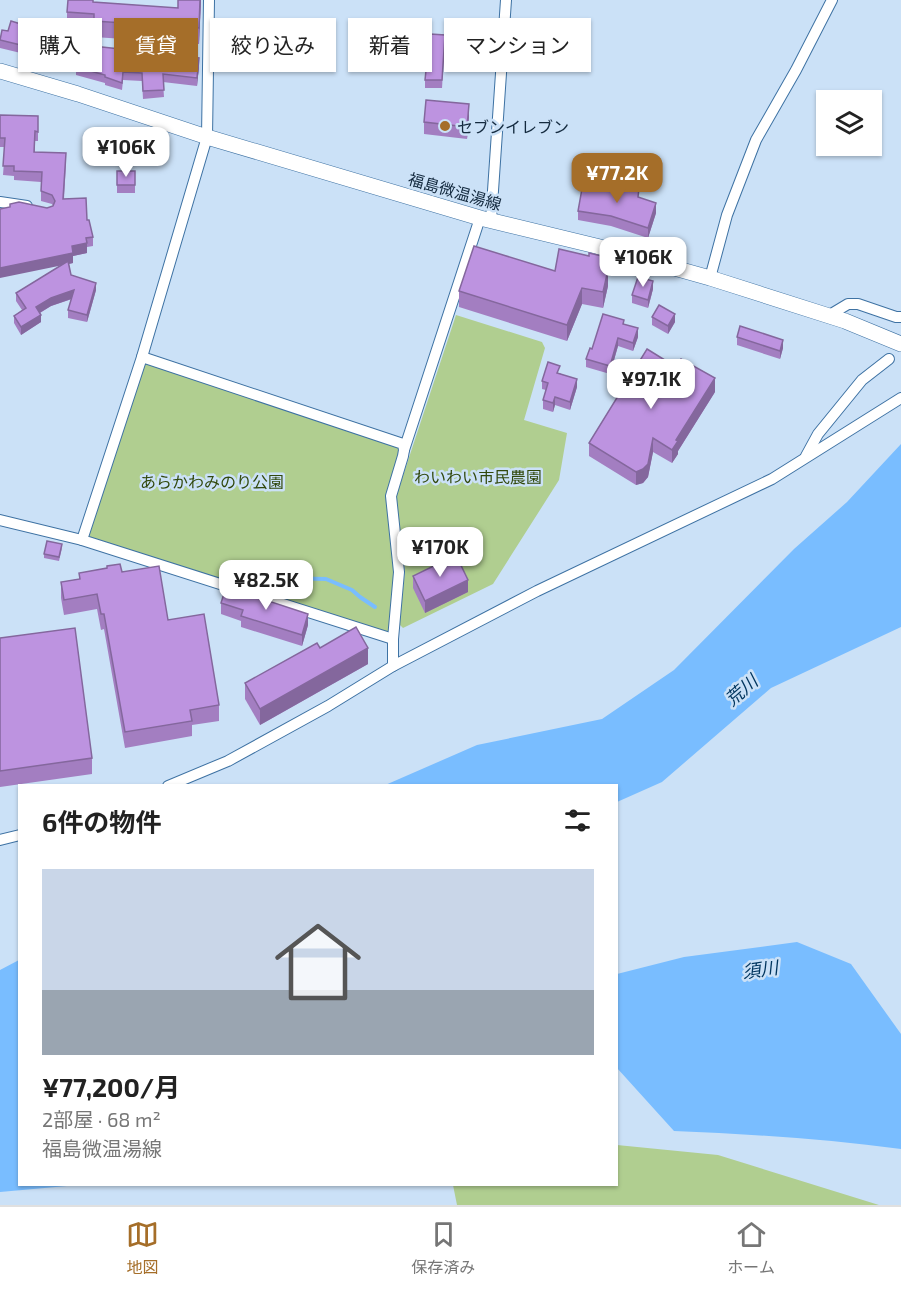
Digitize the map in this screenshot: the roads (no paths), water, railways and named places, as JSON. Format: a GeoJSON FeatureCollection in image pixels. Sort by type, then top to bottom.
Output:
{"type":"FeatureCollection","features":[{"type":"Feature","properties":{"kind":"main road","name":"福島微温湯線"},"geometry":{"type":"LineString","coordinates":[[0,71],[207,137],[486,219],[596,246],[710,278],[845,321],[901,344]]}},
{"type":"Feature","properties":{"kind":"street"},"geometry":{"type":"LineString","coordinates":[[82,540],[142,357],[207,137],[209,0]]}},
{"type":"Feature","properties":{"kind":"street"},"geometry":{"type":"LineString","coordinates":[[393,666],[399,572],[391,496],[404,450],[486,219],[506,0]]}},
{"type":"Feature","properties":{"kind":"street"},"geometry":{"type":"LineString","coordinates":[[710,278],[727,215],[756,141],[832,0]]}},
{"type":"Feature","properties":{"kind":"street"},"geometry":{"type":"LineString","coordinates":[[0,202],[38,208]]}},
{"type":"Feature","properties":{"kind":"street"},"geometry":{"type":"LineString","coordinates":[[828,316],[848,304],[858,304],[901,317]]}},
{"type":"Feature","properties":{"kind":"street"},"geometry":{"type":"LineString","coordinates":[[142,357],[388,438],[403,444],[404,450]]}},
{"type":"Feature","properties":{"kind":"street"},"geometry":{"type":"LineString","coordinates":[[806,458],[818,434],[862,380],[889,359]]}},
{"type":"Feature","properties":{"kind":"street"},"geometry":{"type":"LineString","coordinates":[[173,784],[228,761],[328,706],[393,666],[537,591],[772,479],[901,398]]}},
{"type":"Feature","properties":{"kind":"street"},"geometry":{"type":"LineString","coordinates":[[0,520],[82,540],[393,639]]}},
{"type":"Feature","properties":{"kind":"street"},"geometry":{"type":"LineString","coordinates":[[0,840],[18,836]]}},
{"type":"Feature","properties":{"kind":"water","name":"荒川"},"geometry":{"type":"Polygon","coordinates":[[[901,444],[901,627],[771,688],[662,782],[618,802],[618,784],[388,784],[477,745],[602,719],[674,670],[794,549],[847,502],[901,444]]]}},
{"type":"Feature","properties":{"kind":"water","name":"須川"},"geometry":{"type":"Polygon","coordinates":[[[797,942],[851,964],[901,1034],[901,1149],[788,1137],[674,1131],[618,1069],[618,974],[684,957],[797,942]]]}},
{"type":"Feature","properties":{"kind":"water"},"geometry":{"type":"Polygon","coordinates":[[[18,961],[18,1186],[67,1186],[0,1192],[0,970],[18,961]]]}},
{"type":"Feature","properties":{"kind":"waterway"},"geometry":{"type":"LineString","coordinates":[[282,578],[326,579],[352,590],[375,607]]}},
{"type":"Feature","properties":{"kind":"place","name":"セブンイレブン"},"geometry":{"type":"Point","coordinates":[445,126]}},
{"type":"Feature","properties":{"kind":"park label","name":"わいわい市民農園"},"geometry":{"type":"Point","coordinates":[478,476]}},
{"type":"Feature","properties":{"kind":"park label","name":"あらかわみのり公園"},"geometry":{"type":"Point","coordinates":[212,481]}}]}
